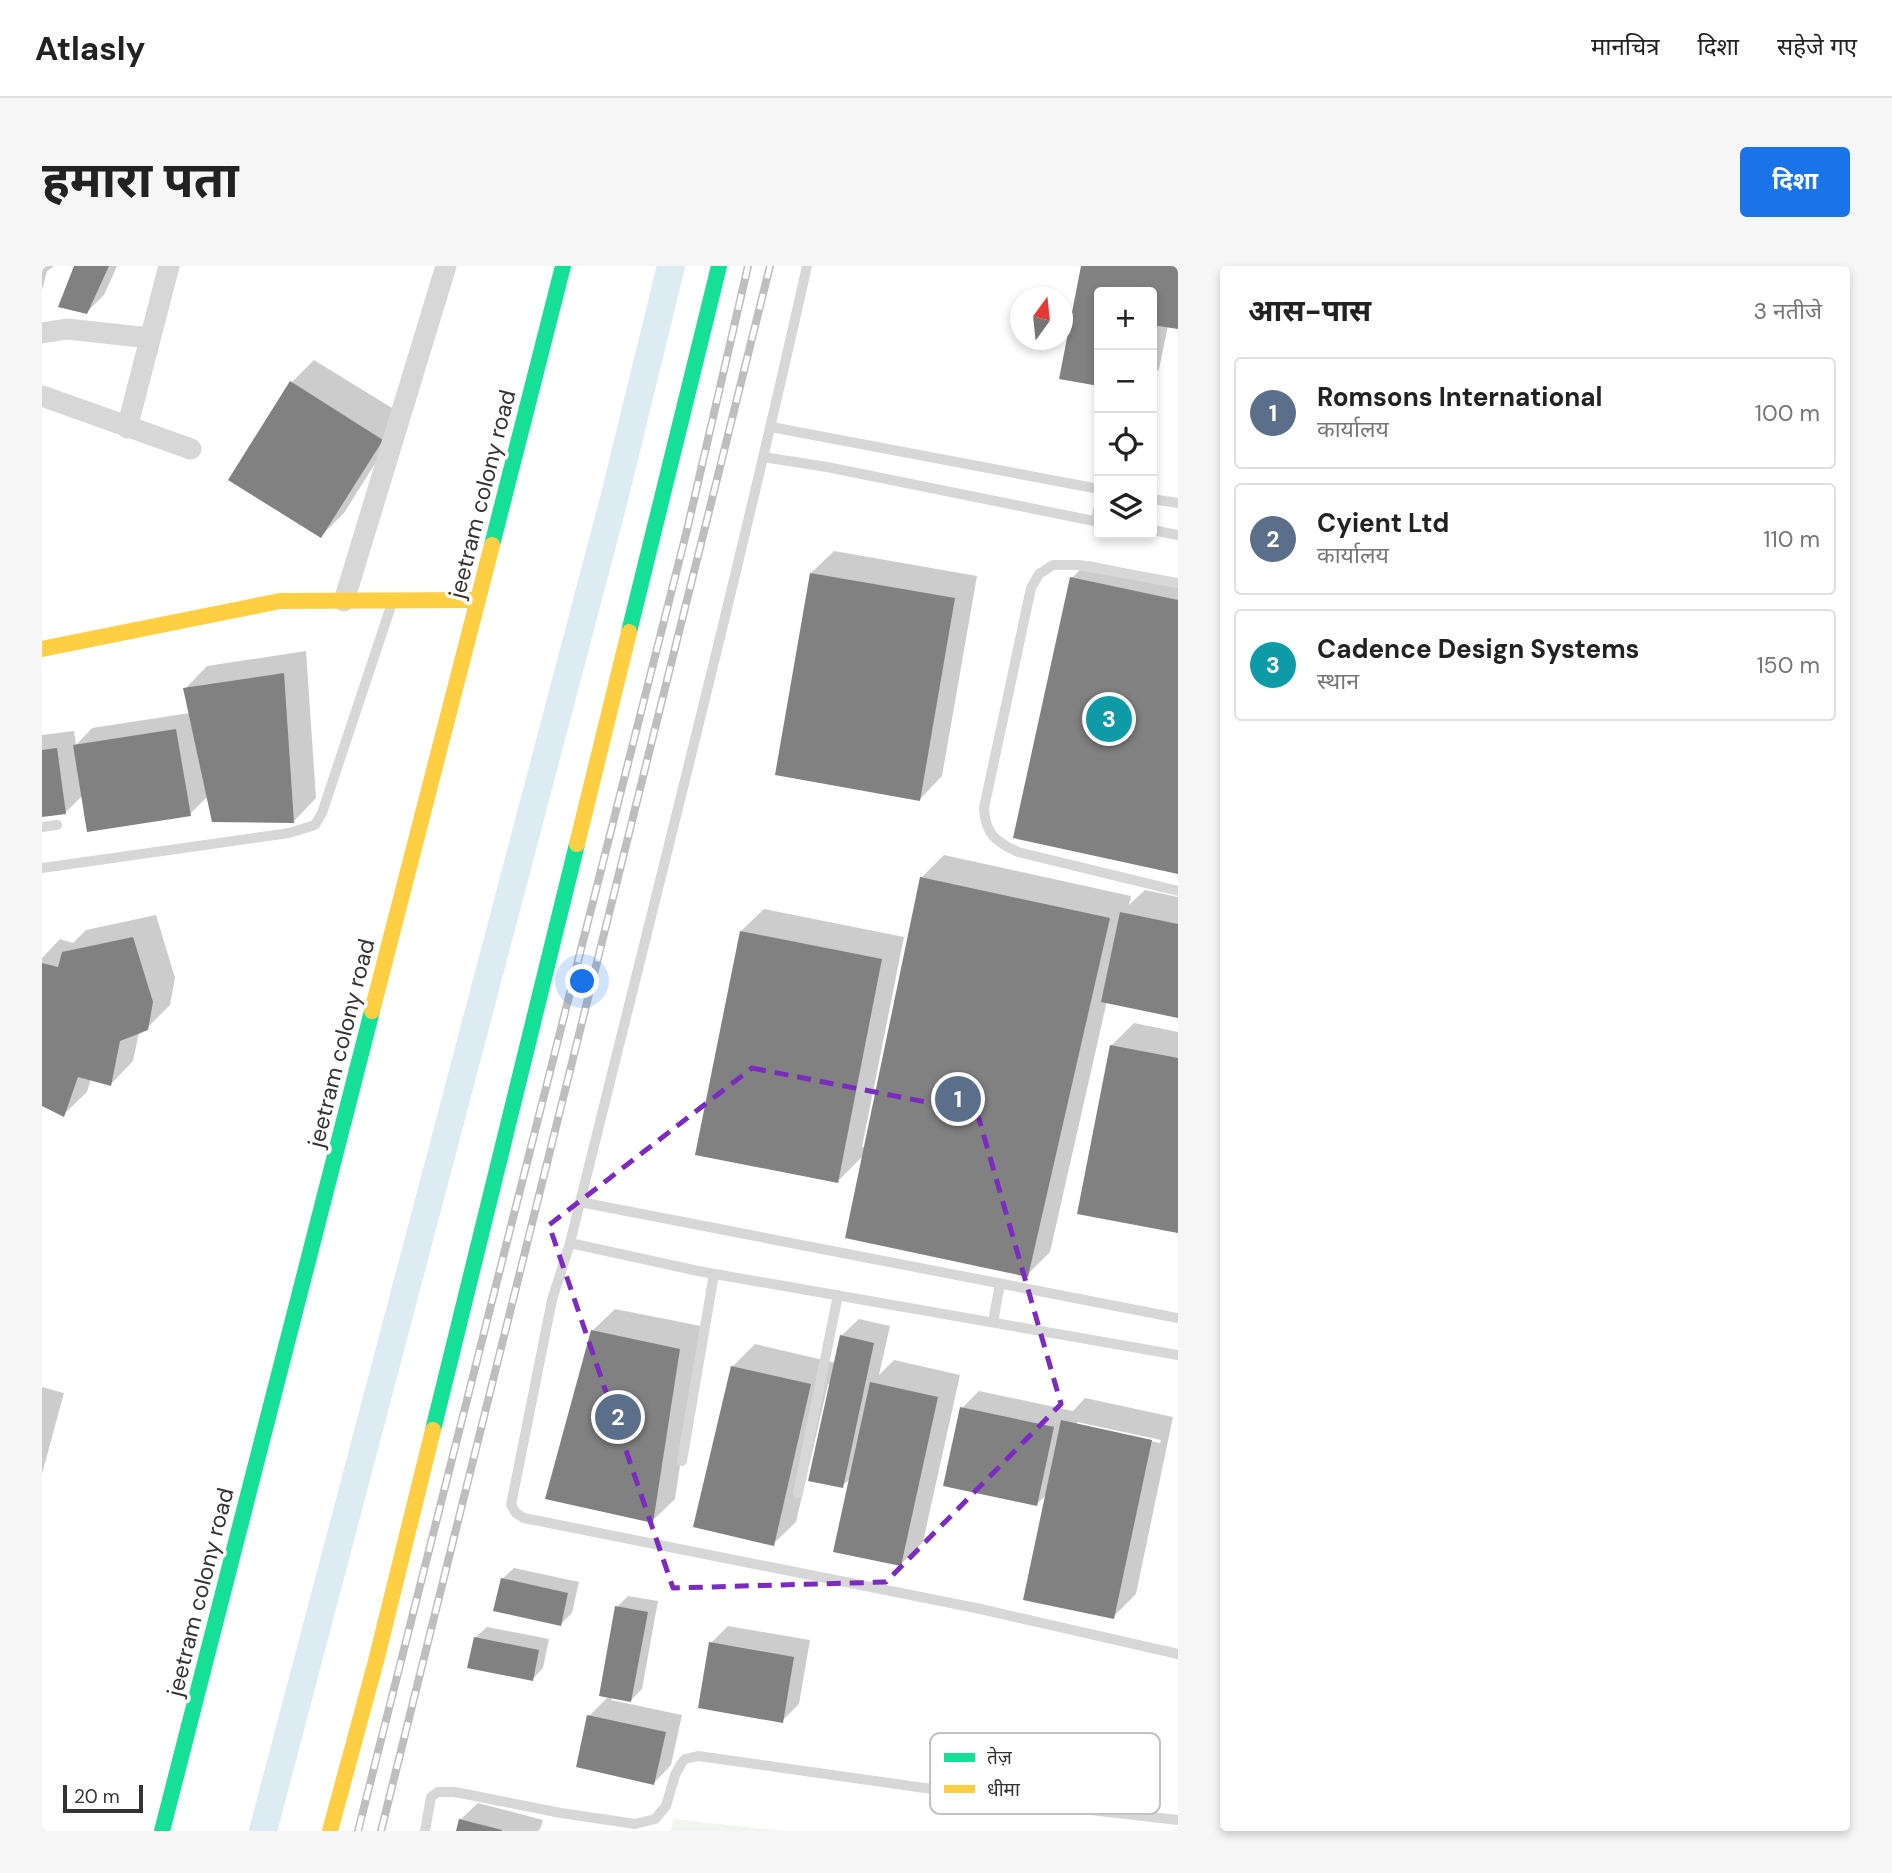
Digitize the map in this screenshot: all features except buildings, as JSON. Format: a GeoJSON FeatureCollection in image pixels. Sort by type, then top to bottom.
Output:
{"type":"FeatureCollection","features":[{"type":"Feature","properties":{"kind":"street"},"geometry":{"type":"LineString","coordinates":[[127,428],[169,266]]}},
{"type":"Feature","properties":{"kind":"street"},"geometry":{"type":"LineString","coordinates":[[344,601],[446,266]]}},
{"type":"Feature","properties":{"kind":"street","name":"jeetram colony road"},"geometry":{"type":"LineString","coordinates":[[162,1831],[563,266]]}},
{"type":"Feature","properties":{"kind":"street"},"geometry":{"type":"LineString","coordinates":[[330,1831],[376,1661],[719,266]]}},
{"type":"Feature","properties":{"kind":"street"},"geometry":{"type":"LineString","coordinates":[[42,333],[67,329],[150,338]]}},
{"type":"Feature","properties":{"kind":"street"},"geometry":{"type":"LineString","coordinates":[[42,396],[191,449]]}},
{"type":"Feature","properties":{"kind":"street"},"geometry":{"type":"LineString","coordinates":[[42,649],[280,601],[478,600]]}},
{"type":"Feature","properties":{"kind":"lane"},"geometry":{"type":"LineString","coordinates":[[807,266],[709,686],[570,1243],[552,1300],[512,1494],[512,1505],[516,1513],[524,1518],[976,1608],[1178,1654]]}},
{"type":"Feature","properties":{"kind":"lane"},"geometry":{"type":"LineString","coordinates":[[771,428],[1094,488]]}},
{"type":"Feature","properties":{"kind":"lane"},"geometry":{"type":"LineString","coordinates":[[763,457],[827,467],[1094,521]]}},
{"type":"Feature","properties":{"kind":"lane"},"geometry":{"type":"LineString","coordinates":[[1157,500],[1178,503]]}},
{"type":"Feature","properties":{"kind":"lane"},"geometry":{"type":"LineString","coordinates":[[1157,531],[1178,535]]}},
{"type":"Feature","properties":{"kind":"lane"},"geometry":{"type":"LineString","coordinates":[[1178,583],[1079,565],[1053,565],[1038,574],[1031,588],[984,808],[990,832],[1000,845],[1018,852],[1178,891]]}},
{"type":"Feature","properties":{"kind":"lane"},"geometry":{"type":"LineString","coordinates":[[42,868],[289,833],[314,825],[322,813],[393,601]]}},
{"type":"Feature","properties":{"kind":"lane"},"geometry":{"type":"LineString","coordinates":[[42,827],[57,825]]}},
{"type":"Feature","properties":{"kind":"lane"},"geometry":{"type":"LineString","coordinates":[[580,1202],[1178,1318]]}},
{"type":"Feature","properties":{"kind":"lane"},"geometry":{"type":"LineString","coordinates":[[570,1243],[714,1274],[1178,1354]]}},
{"type":"Feature","properties":{"kind":"lane"},"geometry":{"type":"LineString","coordinates":[[682,1461],[714,1274]]}},
{"type":"Feature","properties":{"kind":"lane"},"geometry":{"type":"LineString","coordinates":[[993,1322],[1000,1284]]}},
{"type":"Feature","properties":{"kind":"lane"},"geometry":{"type":"LineString","coordinates":[[798,1493],[838,1295]]}},
{"type":"Feature","properties":{"kind":"lane"},"geometry":{"type":"LineString","coordinates":[[425,1831],[432,1797],[438,1792],[463,1794],[561,1813],[654,1825],[666,1806],[681,1764],[685,1759],[698,1756],[930,1789]]}},
{"type":"Feature","properties":{"kind":"lane"},"geometry":{"type":"LineString","coordinates":[[1124,1814],[1178,1820]]}},
{"type":"Feature","properties":{"kind":"lane"},"geometry":{"type":"LineString","coordinates":[[1149,1831],[1150,1817]]}},
{"type":"Feature","properties":{"kind":"highlighted area"},"geometry":{"type":"Polygon","coordinates":[[[752,1068],[977,1112],[1061,1404],[886,1582],[673,1588],[549,1225],[752,1068]]]}},
{"type":"Feature","properties":{"kind":"shaded area"},"geometry":{"type":"Polygon","coordinates":[[[673,1819],[783,1831],[671,1831],[673,1819]]]}},
{"type":"Feature","properties":{"kind":"waterway"},"geometry":{"type":"LineString","coordinates":[[263,1831],[614,499],[671,266]]}},
{"type":"Feature","properties":{"kind":"railway"},"geometry":{"type":"LineString","coordinates":[[358,1831],[687,530],[748,266]]}},
{"type":"Feature","properties":{"kind":"railway"},"geometry":{"type":"LineString","coordinates":[[381,1831],[770,266]]}},
{"type":"Feature","properties":{"kind":"traffic: fast"},"geometry":{"type":"LineString","coordinates":[[492,545],[563,266]]}},
{"type":"Feature","properties":{"kind":"traffic: fast"},"geometry":{"type":"LineString","coordinates":[[629,632],[719,266]]}},
{"type":"Feature","properties":{"kind":"traffic: fast"},"geometry":{"type":"LineString","coordinates":[[433,1430],[577,844]]}},
{"type":"Feature","properties":{"kind":"traffic: fast"},"geometry":{"type":"LineString","coordinates":[[162,1831],[372,1011]]}},
{"type":"Feature","properties":{"kind":"traffic: slow"},"geometry":{"type":"LineString","coordinates":[[372,1011],[492,545]]}},
{"type":"Feature","properties":{"kind":"traffic: slow"},"geometry":{"type":"LineString","coordinates":[[42,649],[280,601],[478,600]]}},
{"type":"Feature","properties":{"kind":"traffic: slow"},"geometry":{"type":"LineString","coordinates":[[577,844],[629,632]]}},
{"type":"Feature","properties":{"kind":"traffic: slow"},"geometry":{"type":"LineString","coordinates":[[330,1831],[376,1661],[433,1430]]}},
{"type":"Feature","properties":{"kind":"place","name":"Cadence Design Systems"},"geometry":{"type":"Point","coordinates":[1109,719]}},
{"type":"Feature","properties":{"kind":"place","name":"Romsons International"},"geometry":{"type":"Point","coordinates":[958,1099]}},
{"type":"Feature","properties":{"kind":"place","name":"Cyient Ltd"},"geometry":{"type":"Point","coordinates":[618,1417]}}]}
